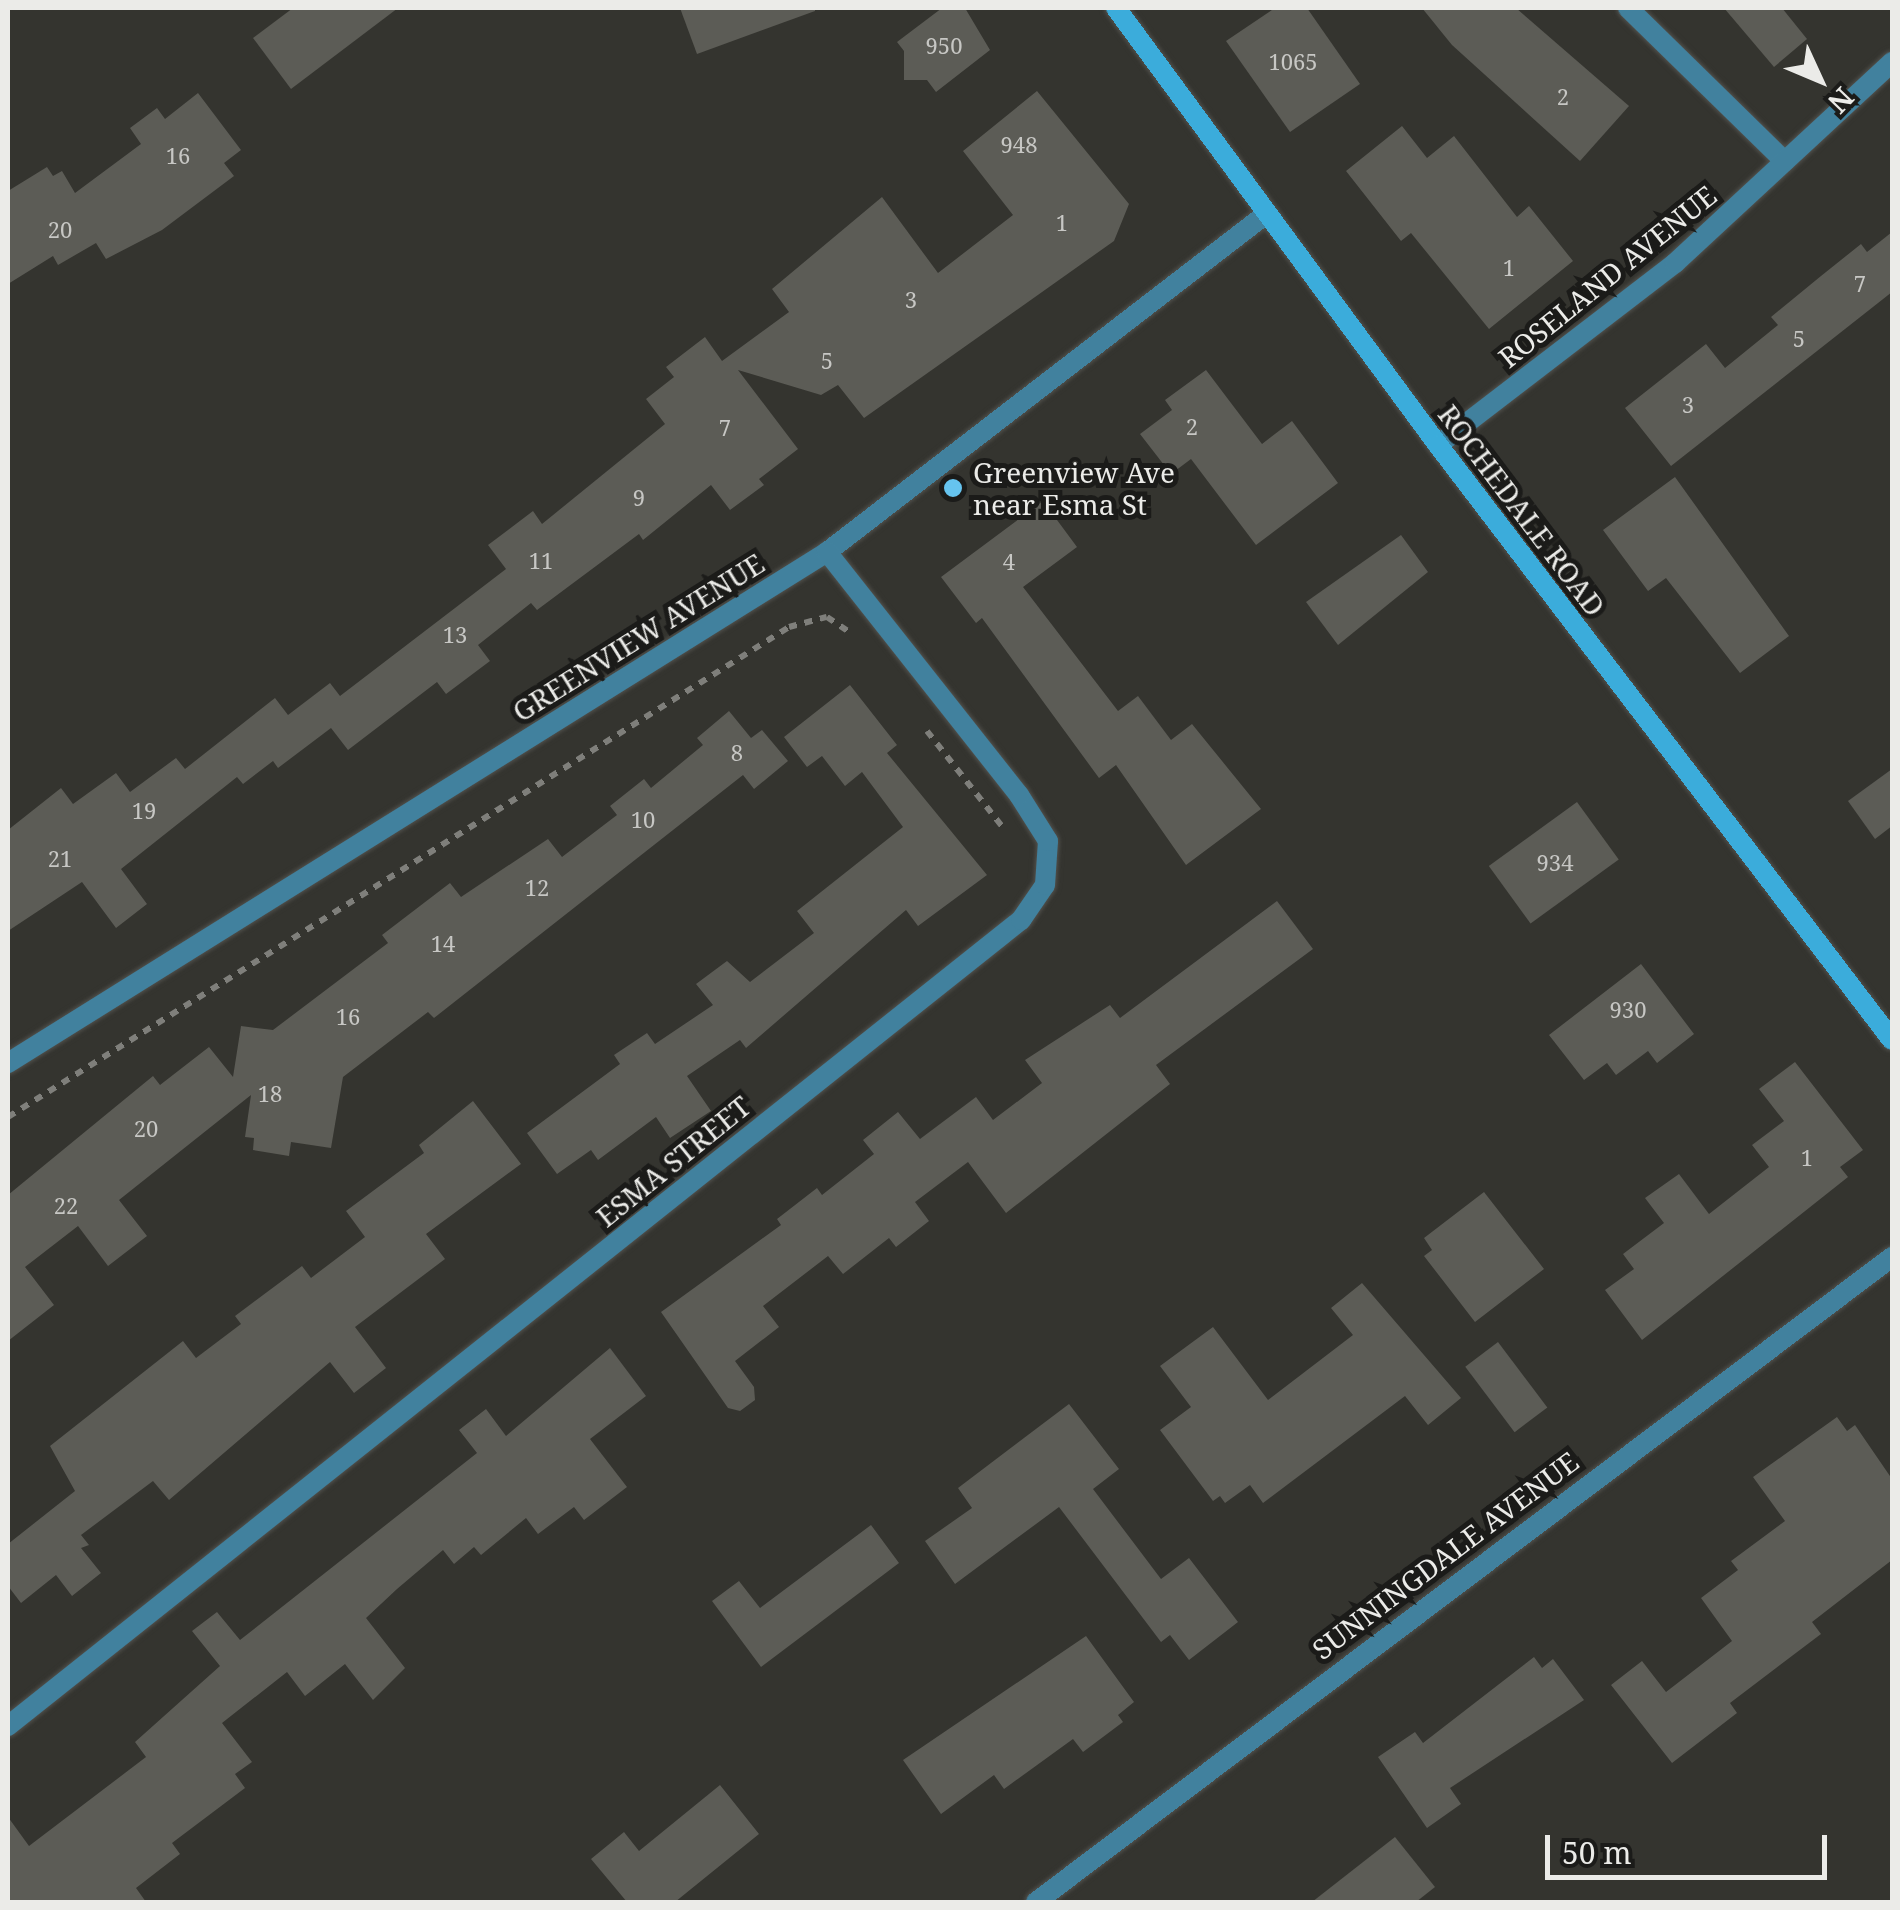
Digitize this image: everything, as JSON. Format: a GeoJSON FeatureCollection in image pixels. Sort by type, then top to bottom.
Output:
{"type":"FeatureCollection","features":[{"type":"Feature","properties":{"kind":"main road","name":"ROCHEDALE ROAD"},"geometry":{"type":"LineString","coordinates":[[1116,8],[1438,445],[1892,1040]]}},
{"type":"Feature","properties":{"kind":"street"},"geometry":{"type":"LineString","coordinates":[[1628,8],[1784,160]]}},
{"type":"Feature","properties":{"kind":"street","name":"ROSELAND AVENUE"},"geometry":{"type":"LineString","coordinates":[[1438,445],[1676,262],[1892,62]]}},
{"type":"Feature","properties":{"kind":"street","name":"GREENVIEW AVENUE"},"geometry":{"type":"LineString","coordinates":[[8,1063],[827,552],[1266,214]]}},
{"type":"Feature","properties":{"kind":"street","name":"ESMA STREET"},"geometry":{"type":"LineString","coordinates":[[8,1726],[1021,920],[1045,884],[1048,842],[1019,795],[827,552]]}},
{"type":"Feature","properties":{"kind":"street","name":"SUNNINGDALE AVENUE"},"geometry":{"type":"LineString","coordinates":[[1036,1902],[1892,1257]]}},
{"type":"Feature","properties":{"kind":"path"},"geometry":{"type":"LineString","coordinates":[[8,1117],[789,627],[826,617],[860,641]]}},
{"type":"Feature","properties":{"kind":"path"},"geometry":{"type":"LineString","coordinates":[[919,720],[989,815],[1012,835]]}},
{"type":"Feature","properties":{"kind":"building"},"geometry":{"type":"Polygon","coordinates":[[[293,8],[398,8],[291,89],[253,38],[293,8]]]}},
{"type":"Feature","properties":{"kind":"building"},"geometry":{"type":"Polygon","coordinates":[[[680,8],[815,8],[815,11],[697,54],[680,8]]]}},
{"type":"Feature","properties":{"kind":"building"},"geometry":{"type":"Polygon","coordinates":[[[942,8],[965,8],[990,50],[936,92],[927,80],[904,80],[904,51],[897,42],[942,8]]]}},
{"type":"Feature","properties":{"kind":"building"},"geometry":{"type":"Polygon","coordinates":[[[1275,8],[1307,8],[1360,84],[1290,132],[1226,41],[1275,8]]]}},
{"type":"Feature","properties":{"kind":"building"},"geometry":{"type":"Polygon","coordinates":[[[1422,8],[1516,8],[1629,106],[1580,161],[1452,45],[1422,8]]]}},
{"type":"Feature","properties":{"kind":"building"},"geometry":{"type":"Polygon","coordinates":[[[1724,8],[1782,8],[1807,39],[1774,67],[1724,8]]]}},
{"type":"Feature","properties":{"kind":"building"},"geometry":{"type":"Polygon","coordinates":[[[1037,91],[1129,204],[1114,241],[864,418],[838,385],[821,395],[738,370],[798,449],[759,479],[764,485],[730,510],[711,485],[643,540],[639,534],[537,610],[531,603],[478,645],[490,661],[446,694],[437,682],[348,750],[331,728],[278,768],[273,761],[243,784],[237,777],[121,869],[147,904],[116,928],[82,882],[8,931],[8,830],[61,788],[73,804],[116,773],[130,792],[176,758],[185,769],[275,698],[288,715],[330,683],[340,696],[506,569],[488,545],[533,511],[542,524],[665,424],[646,399],[674,377],[666,367],[705,337],[722,361],[789,312],[772,289],[882,197],[938,273],[1013,215],[963,151],[1037,91]]]}},
{"type":"Feature","properties":{"kind":"building"},"geometry":{"type":"Polygon","coordinates":[[[198,93],[241,150],[224,163],[234,176],[162,230],[106,259],[96,243],[58,265],[53,256],[8,284],[8,191],[47,167],[53,176],[62,171],[75,193],[141,144],[130,128],[157,108],[165,119],[198,93]]]}},
{"type":"Feature","properties":{"kind":"building"},"geometry":{"type":"Polygon","coordinates":[[[1402,126],[1427,158],[1454,136],[1517,217],[1529,206],[1573,261],[1489,329],[1411,233],[1401,241],[1346,171],[1402,126]]]}},
{"type":"Feature","properties":{"kind":"building"},"geometry":{"type":"Polygon","coordinates":[[[1892,232],[1892,292],[1671,466],[1625,408],[1706,344],[1725,368],[1778,325],[1771,317],[1821,276],[1861,244],[1867,252],[1892,232]]]}},
{"type":"Feature","properties":{"kind":"building"},"geometry":{"type":"Polygon","coordinates":[[[1206,370],[1262,444],[1292,421],[1338,483],[1256,545],[1191,459],[1171,474],[1140,434],[1172,410],[1165,400],[1206,370]]]}},
{"type":"Feature","properties":{"kind":"building"},"geometry":{"type":"Polygon","coordinates":[[[1675,477],[1789,636],[1740,673],[1666,578],[1648,591],[1603,530],[1675,477]]]}},
{"type":"Feature","properties":{"kind":"building"},"geometry":{"type":"Polygon","coordinates":[[[1043,501],[1077,547],[1023,587],[1118,711],[1138,696],[1171,740],[1192,724],[1261,809],[1186,865],[1116,765],[1099,778],[982,618],[976,623],[941,577],[1043,501]]]}},
{"type":"Feature","properties":{"kind":"building"},"geometry":{"type":"Polygon","coordinates":[[[1401,535],[1428,572],[1338,645],[1306,602],[1401,535]]]}},
{"type":"Feature","properties":{"kind":"building"},"geometry":{"type":"Polygon","coordinates":[[[850,685],[897,745],[887,753],[987,875],[918,926],[906,910],[746,1048],[740,1040],[687,1076],[711,1111],[670,1138],[656,1117],[598,1160],[591,1150],[557,1174],[527,1133],[620,1064],[614,1055],[647,1033],[655,1044],[713,1005],[696,984],[727,961],[750,982],[814,933],[797,911],[903,827],[862,772],[845,786],[822,756],[807,767],[784,737],[850,685]]]}},
{"type":"Feature","properties":{"kind":"building"},"geometry":{"type":"Polygon","coordinates":[[[729,711],[751,738],[762,730],[788,761],[754,789],[743,775],[434,1018],[428,1012],[343,1077],[331,1148],[291,1142],[289,1156],[253,1150],[254,1138],[245,1137],[251,1095],[119,1200],[147,1236],[108,1266],[78,1226],[25,1267],[54,1305],[8,1341],[8,1195],[153,1076],[160,1085],[209,1047],[233,1077],[241,1026],[273,1030],[388,943],[382,935],[450,883],[461,897],[548,839],[562,857],[617,815],[610,806],[644,779],[651,788],[703,745],[697,738],[729,711]]]}},
{"type":"Feature","properties":{"kind":"building"},"geometry":{"type":"Polygon","coordinates":[[[1892,769],[1892,826],[1875,839],[1848,801],[1892,769]]]}},
{"type":"Feature","properties":{"kind":"building"},"geometry":{"type":"Polygon","coordinates":[[[1577,802],[1619,859],[1531,924],[1489,866],[1577,802]]]}},
{"type":"Feature","properties":{"kind":"building"},"geometry":{"type":"Polygon","coordinates":[[[1277,901],[1313,949],[1156,1065],[1170,1084],[1006,1213],[968,1162],[915,1202],[929,1221],[896,1247],[889,1238],[843,1274],[828,1256],[763,1306],[779,1327],[735,1361],[754,1387],[755,1400],[740,1411],[728,1408],[661,1312],[781,1225],[777,1219],[817,1188],[822,1195],[874,1154],[863,1140],[898,1112],[920,1139],[976,1097],[993,1120],[1042,1083],[1025,1060],[1110,1005],[1120,1018],[1277,901]]]}},
{"type":"Feature","properties":{"kind":"building"},"geometry":{"type":"Polygon","coordinates":[[[1641,964],[1694,1034],[1657,1063],[1648,1051],[1616,1075],[1607,1063],[1584,1080],[1549,1035],[1641,964]]]}},
{"type":"Feature","properties":{"kind":"building"},"geometry":{"type":"Polygon","coordinates":[[[1795,1062],[1863,1150],[1840,1167],[1848,1177],[1642,1340],[1605,1290],[1634,1269],[1623,1254],[1664,1223],[1645,1198],[1679,1174],[1709,1214],[1769,1167],[1752,1145],[1784,1121],[1759,1089],[1795,1062]]]}},
{"type":"Feature","properties":{"kind":"building"},"geometry":{"type":"Polygon","coordinates":[[[473,1101],[521,1164],[426,1234],[445,1259],[355,1327],[386,1368],[354,1393],[330,1362],[169,1500],[153,1481],[81,1535],[89,1545],[81,1548],[101,1573],[72,1596],[56,1575],[21,1603],[8,1586],[8,1544],[75,1491],[50,1446],[183,1341],[196,1358],[241,1324],[235,1316],[302,1266],[311,1278],[365,1237],[346,1211],[424,1153],[419,1145],[473,1101]]]}},
{"type":"Feature","properties":{"kind":"building"},"geometry":{"type":"Polygon","coordinates":[[[1484,1192],[1544,1269],[1475,1322],[1424,1256],[1432,1250],[1424,1238],[1484,1192]]]}},
{"type":"Feature","properties":{"kind":"building"},"geometry":{"type":"Polygon","coordinates":[[[1362,1283],[1461,1398],[1428,1425],[1405,1396],[1263,1503],[1250,1485],[1225,1503],[1220,1496],[1213,1501],[1160,1430],[1191,1407],[1160,1366],[1213,1327],[1268,1400],[1353,1335],[1331,1308],[1362,1283]]]}},
{"type":"Feature","properties":{"kind":"building"},"geometry":{"type":"Polygon","coordinates":[[[1498,1342],[1547,1407],[1515,1432],[1465,1367],[1498,1342]]]}},
{"type":"Feature","properties":{"kind":"building"},"geometry":{"type":"Polygon","coordinates":[[[610,1348],[646,1396],[590,1439],[627,1487],[584,1520],[574,1507],[538,1534],[526,1518],[481,1555],[474,1547],[454,1564],[443,1550],[366,1618],[405,1668],[373,1700],[345,1664],[305,1696],[287,1672],[222,1723],[252,1762],[235,1774],[245,1788],[172,1843],[180,1854],[136,1888],[146,1902],[8,1902],[8,1817],[29,1846],[146,1757],[135,1742],[220,1666],[192,1631],[217,1612],[240,1640],[477,1453],[459,1430],[486,1409],[506,1436],[610,1348]]]}},
{"type":"Feature","properties":{"kind":"building"},"geometry":{"type":"Polygon","coordinates":[[[1069,1404],[1119,1469],[1093,1489],[1161,1579],[1189,1558],[1238,1622],[1189,1660],[1170,1635],[1161,1642],[1059,1507],[955,1584],[925,1541],[972,1508],[958,1488],[1069,1404]]]}},
{"type":"Feature","properties":{"kind":"building"},"geometry":{"type":"Polygon","coordinates":[[[1837,1417],[1847,1431],[1855,1425],[1892,1479],[1892,1560],[1812,1622],[1821,1634],[1730,1703],[1737,1713],[1672,1763],[1611,1685],[1642,1661],[1666,1692],[1732,1641],[1701,1598],[1738,1570],[1731,1561],[1785,1521],[1753,1477],[1837,1417]]]}},
{"type":"Feature","properties":{"kind":"building"},"geometry":{"type":"Polygon","coordinates":[[[871,1525],[899,1563],[761,1667],[712,1601],[739,1581],[760,1608],[871,1525]]]}},
{"type":"Feature","properties":{"kind":"building"},"geometry":{"type":"Polygon","coordinates":[[[1086,1636],[1134,1702],[1118,1715],[1123,1722],[1083,1752],[1073,1739],[1004,1789],[994,1775],[941,1814],[903,1760],[1086,1636]]]}},
{"type":"Feature","properties":{"kind":"building"},"geometry":{"type":"Polygon","coordinates":[[[1534,1657],[1542,1668],[1553,1659],[1584,1700],[1450,1788],[1461,1804],[1427,1828],[1378,1757],[1415,1732],[1423,1743],[1534,1657]]]}},
{"type":"Feature","properties":{"kind":"building"},"geometry":{"type":"Polygon","coordinates":[[[720,1785],[759,1834],[675,1902],[627,1902],[591,1859],[624,1832],[639,1851],[720,1785]]]}},
{"type":"Feature","properties":{"kind":"building"},"geometry":{"type":"Polygon","coordinates":[[[1395,1837],[1435,1887],[1416,1902],[1312,1902],[1395,1837]]]}},
{"type":"Feature","properties":{"kind":"place","name":"Greenview Ave near Esma St"},"geometry":{"type":"Point","coordinates":[953,488]}}]}
